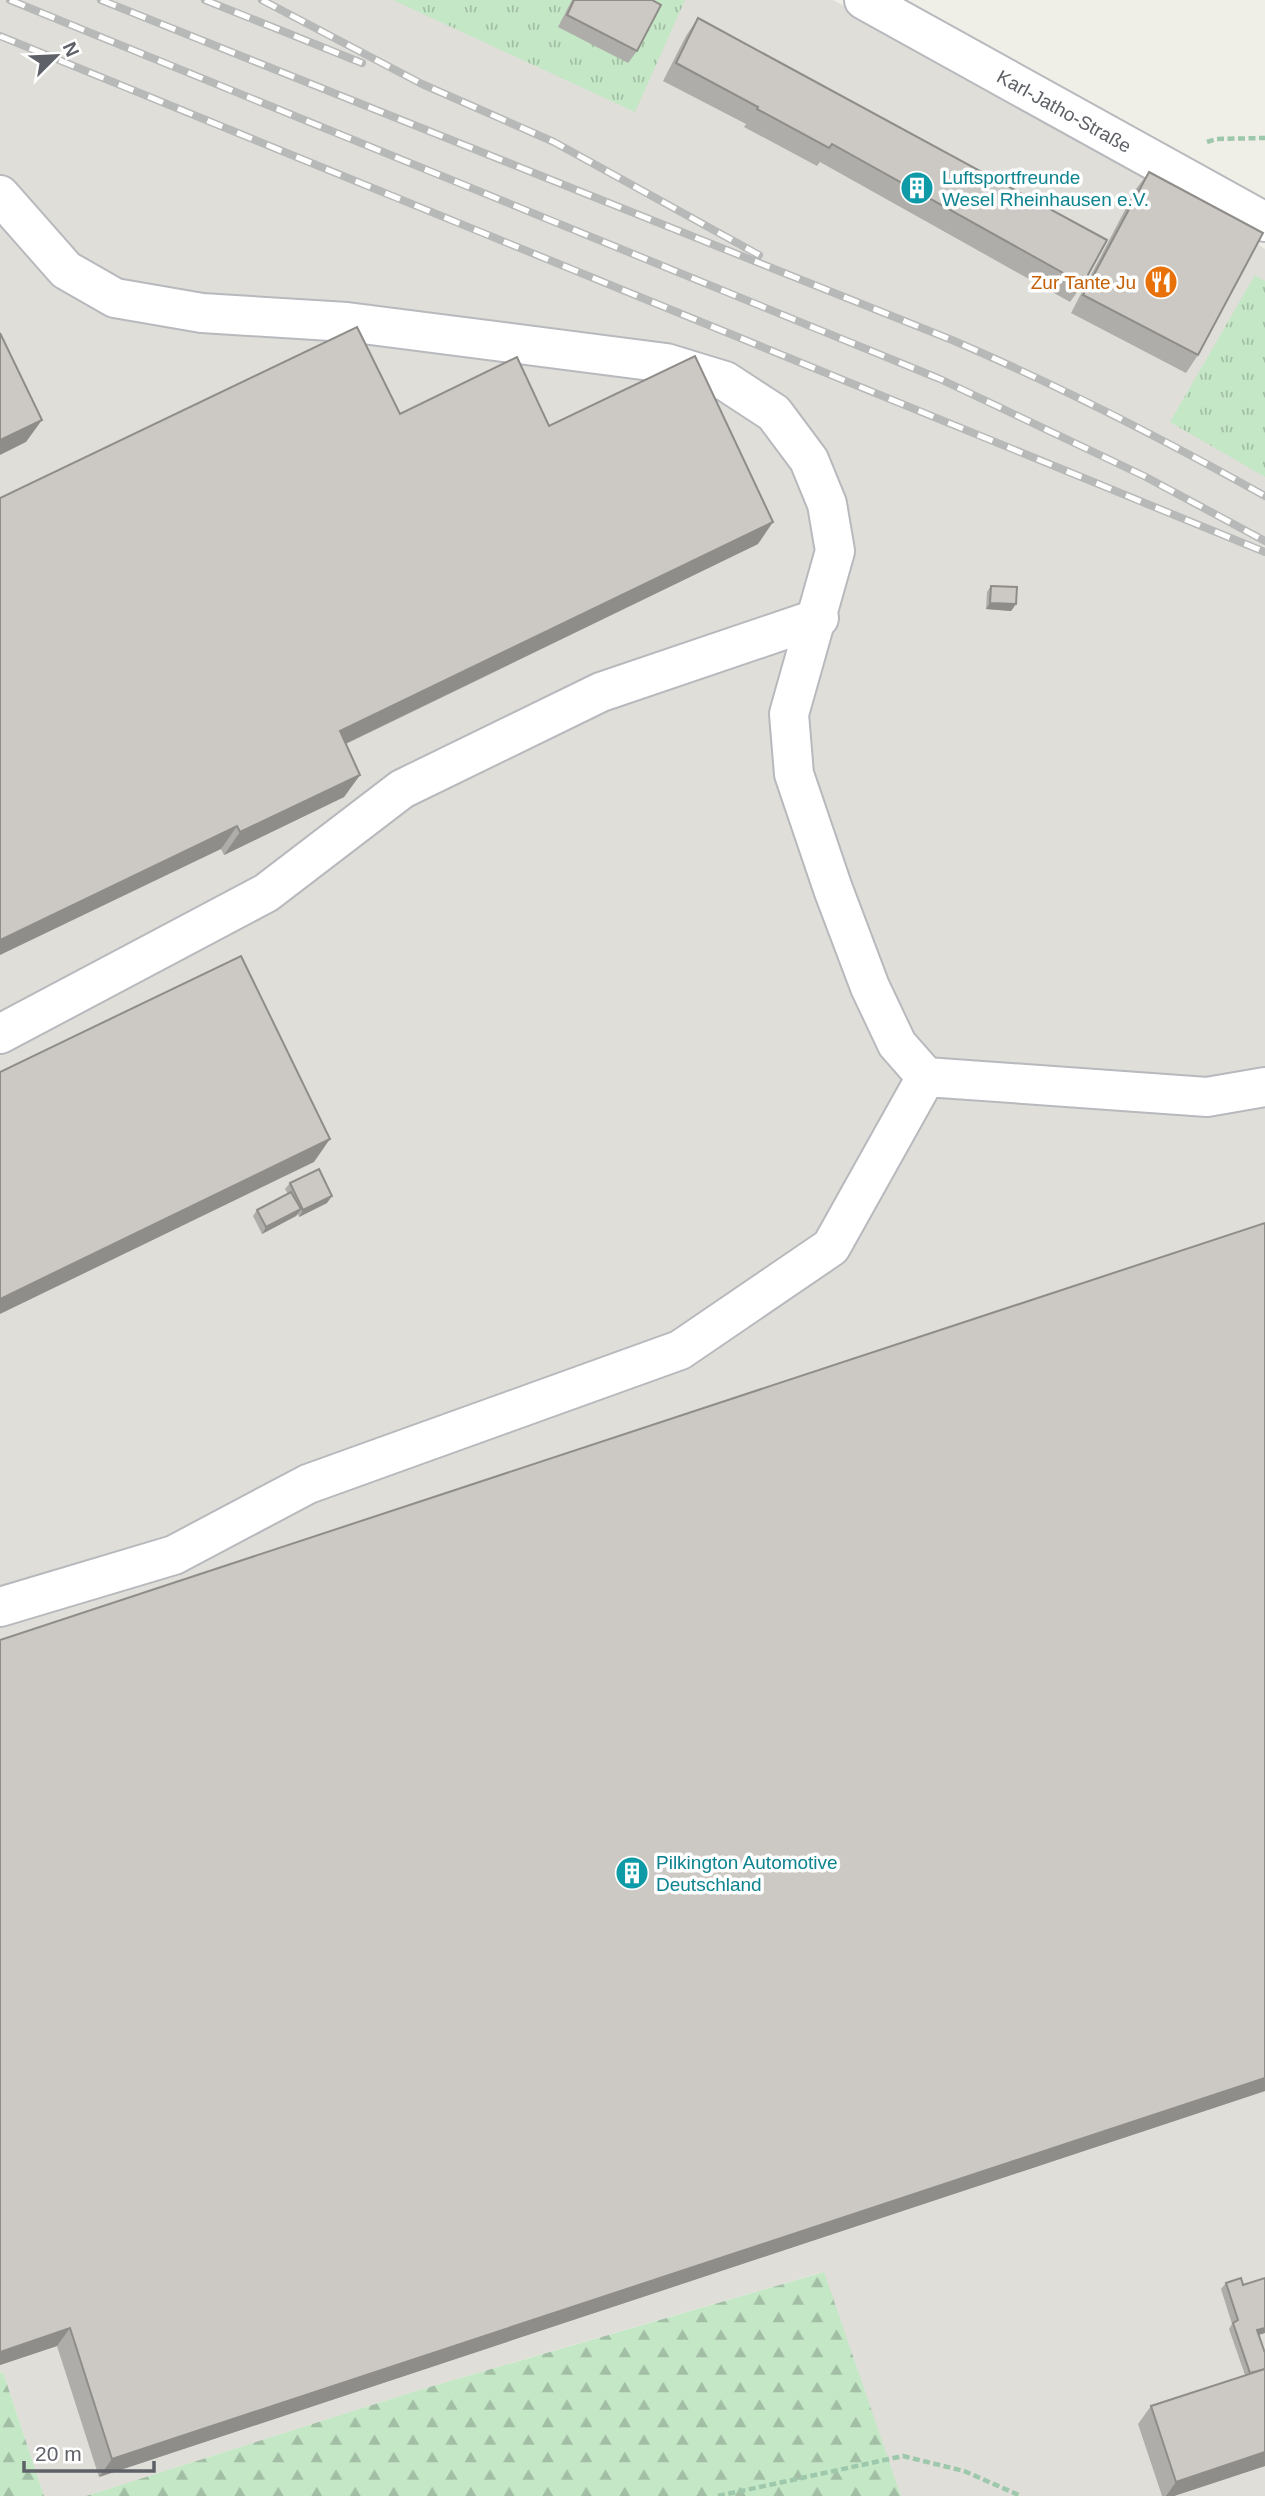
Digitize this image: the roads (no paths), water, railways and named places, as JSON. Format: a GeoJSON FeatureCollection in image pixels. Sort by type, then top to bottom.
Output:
{"type":"FeatureCollection","features":[{"type":"Feature","properties":{"kind":"street","name":"Karl-Jatho-Straße"},"geometry":{"type":"LineString","coordinates":[[864,0],[1265,222]]}},
{"type":"Feature","properties":{"kind":"street"},"geometry":{"type":"LineString","coordinates":[[0,195],[66,270],[115,298],[202,313],[347,322],[666,363],[726,381],[774,413],[809,460],[822,493],[835,551],[819,618],[789,714],[794,774],[870,986],[897,1044],[926,1077],[1208,1097],[1265,1087]]}},
{"type":"Feature","properties":{"kind":"street"},"geometry":{"type":"LineString","coordinates":[[0,1034],[267,893],[402,789],[601,692],[819,618]]}},
{"type":"Feature","properties":{"kind":"street"},"geometry":{"type":"LineString","coordinates":[[0,1607],[174,1555],[308,1485],[680,1350],[831,1247],[926,1077]]}},
{"type":"Feature","properties":{"kind":"railway"},"geometry":{"type":"LineString","coordinates":[[10,0],[940,379],[1144,476],[1265,541]]}},
{"type":"Feature","properties":{"kind":"railway"},"geometry":{"type":"LineString","coordinates":[[101,0],[952,340],[1111,414],[1265,496]]}},
{"type":"Feature","properties":{"kind":"railway"},"geometry":{"type":"LineString","coordinates":[[205,0],[362,63]]}},
{"type":"Feature","properties":{"kind":"railway"},"geometry":{"type":"LineString","coordinates":[[262,0],[422,84],[554,142],[759,255]]}},
{"type":"Feature","properties":{"kind":"railway"},"geometry":{"type":"LineString","coordinates":[[0,36],[1265,552]]}},
{"type":"Feature","properties":{"kind":"place","name":"Luftsportfreunde Wesel Rheinhausen e.V."},"geometry":{"type":"Point","coordinates":[917,188]}},
{"type":"Feature","properties":{"kind":"place","name":"Zur Tante Ju"},"geometry":{"type":"Point","coordinates":[1161,282]}},
{"type":"Feature","properties":{"kind":"place","name":"Pilkington Automotive Deutschland"},"geometry":{"type":"Point","coordinates":[632,1873]}}]}
